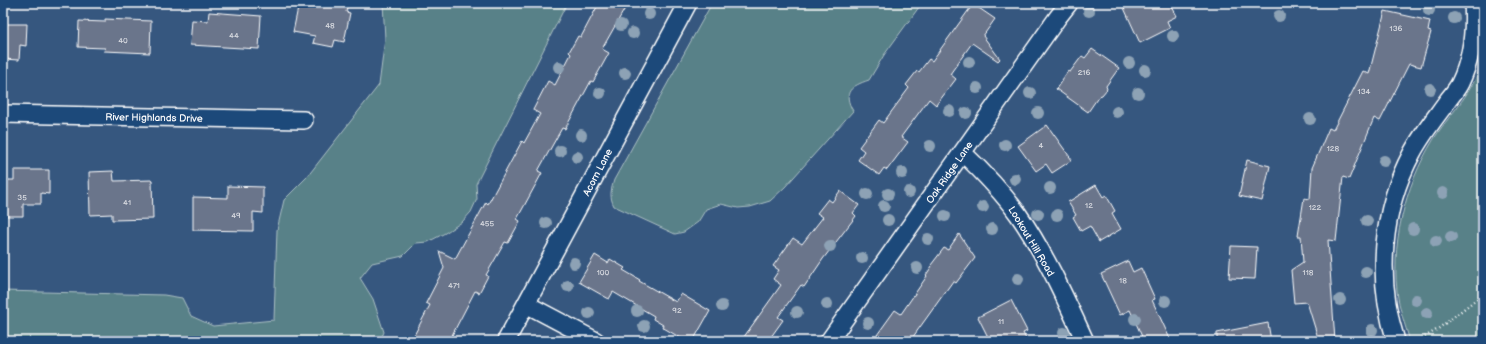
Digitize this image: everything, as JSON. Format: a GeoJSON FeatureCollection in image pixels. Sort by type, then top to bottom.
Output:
{"type":"FeatureCollection","features":[{"type":"Feature","properties":{"kind":"street","name":"Acorn Lane"},"geometry":{"type":"LineString","coordinates":[[506,341],[688,3]]}},
{"type":"Feature","properties":{"kind":"street","name":"Oak Ridge Lane"},"geometry":{"type":"LineString","coordinates":[[829,341],[1069,3]]}},
{"type":"Feature","properties":{"kind":"street"},"geometry":{"type":"LineString","coordinates":[[1396,341],[1385,293],[1384,263],[1387,229],[1392,202],[1401,176],[1412,152],[1460,84],[1468,62],[1473,39],[1473,3]]}},
{"type":"Feature","properties":{"kind":"street","name":"River Highlands Drive"},"geometry":{"type":"LineString","coordinates":[[3,114],[304,120]]}},
{"type":"Feature","properties":{"kind":"street","name":"Lookout Hill Road"},"geometry":{"type":"LineString","coordinates":[[963,153],[983,172],[1018,215],[1052,272],[1085,341]]}},
{"type":"Feature","properties":{"kind":"street"},"geometry":{"type":"LineString","coordinates":[[526,304],[596,341]]}},
{"type":"Feature","properties":{"kind":"path"},"geometry":{"type":"LineString","coordinates":[[1418,341],[1438,329],[1483,294]]}},
{"type":"Feature","properties":{"kind":"green space"},"geometry":{"type":"Polygon","coordinates":[[[383,3],[567,3],[476,184],[477,199],[471,212],[462,222],[445,233],[428,242],[416,243],[403,256],[372,263],[360,278],[373,299],[384,332],[380,341],[3,341],[3,291],[164,295],[182,298],[191,316],[213,326],[274,320],[277,230],[284,200],[307,177],[379,85],[385,39],[383,3]]]}},
{"type":"Feature","properties":{"kind":"green space"},"geometry":{"type":"Polygon","coordinates":[[[712,3],[922,3],[884,55],[869,80],[853,87],[848,94],[848,99],[853,111],[785,187],[770,201],[750,207],[738,208],[721,204],[706,209],[698,222],[684,232],[675,234],[614,206],[611,199],[611,190],[614,180],[712,3]]]}},
{"type":"Feature","properties":{"kind":"green space"},"geometry":{"type":"Polygon","coordinates":[[[1483,58],[1483,341],[1410,341],[1399,304],[1396,270],[1399,228],[1404,208],[1411,187],[1428,149],[1439,131],[1471,88],[1483,58]]]}},
{"type":"Feature","properties":{"kind":"building"},"geometry":{"type":"Polygon","coordinates":[[[299,3],[348,3],[346,12],[350,13],[344,42],[335,40],[333,47],[313,43],[315,36],[293,32],[299,3]]]}},
{"type":"Feature","properties":{"kind":"building"},"geometry":{"type":"Polygon","coordinates":[[[599,3],[628,3],[602,49],[609,53],[593,82],[591,81],[565,129],[562,128],[538,171],[542,173],[517,219],[520,221],[508,243],[505,242],[486,275],[488,276],[479,293],[475,291],[449,341],[411,341],[430,305],[426,303],[444,268],[439,251],[455,259],[486,202],[488,204],[522,141],[524,143],[540,114],[533,110],[548,81],[555,85],[571,54],[569,52],[578,36],[581,37],[599,3]]]}},
{"type":"Feature","properties":{"kind":"building"},"geometry":{"type":"Polygon","coordinates":[[[1135,3],[1170,3],[1177,16],[1167,21],[1170,28],[1140,43],[1124,8],[1135,3]]]}},
{"type":"Feature","properties":{"kind":"building"},"geometry":{"type":"Polygon","coordinates":[[[973,4],[995,19],[983,36],[1000,59],[998,61],[972,43],[950,74],[956,79],[936,105],[929,99],[901,137],[908,142],[887,170],[884,168],[879,175],[858,160],[864,151],[859,147],[879,120],[883,123],[909,88],[906,85],[929,59],[932,61],[973,4]]]}},
{"type":"Feature","properties":{"kind":"building"},"geometry":{"type":"Polygon","coordinates":[[[1385,11],[1430,21],[1428,31],[1431,32],[1421,67],[1409,64],[1380,121],[1374,118],[1349,179],[1343,177],[1336,241],[1328,240],[1335,341],[1319,341],[1307,302],[1294,303],[1291,270],[1303,262],[1301,236],[1298,236],[1304,198],[1310,199],[1312,168],[1329,128],[1333,130],[1363,71],[1369,74],[1385,11]]]}},
{"type":"Feature","properties":{"kind":"building"},"geometry":{"type":"Polygon","coordinates":[[[209,12],[261,16],[259,49],[190,45],[192,20],[208,21],[209,12]]]}},
{"type":"Feature","properties":{"kind":"building"},"geometry":{"type":"Polygon","coordinates":[[[105,19],[151,21],[150,53],[104,51],[105,48],[78,47],[79,21],[105,22],[105,19]]]}},
{"type":"Feature","properties":{"kind":"building"},"geometry":{"type":"Polygon","coordinates":[[[3,24],[27,24],[26,46],[20,45],[19,60],[3,59],[3,24]]]}},
{"type":"Feature","properties":{"kind":"building"},"geometry":{"type":"Polygon","coordinates":[[[1092,49],[1119,68],[1106,86],[1107,89],[1102,95],[1099,96],[1088,112],[1056,89],[1068,71],[1070,72],[1082,56],[1085,58],[1092,49]]]}},
{"type":"Feature","properties":{"kind":"building"},"geometry":{"type":"Polygon","coordinates":[[[1047,125],[1072,160],[1052,173],[1046,164],[1036,171],[1018,146],[1047,125]]]}},
{"type":"Feature","properties":{"kind":"building"},"geometry":{"type":"Polygon","coordinates":[[[1247,160],[1270,166],[1262,201],[1239,196],[1247,160]]]}},
{"type":"Feature","properties":{"kind":"building"},"geometry":{"type":"Polygon","coordinates":[[[14,170],[49,170],[49,194],[41,193],[41,204],[23,204],[23,216],[3,216],[3,180],[14,180],[14,170]]]}},
{"type":"Feature","properties":{"kind":"building"},"geometry":{"type":"Polygon","coordinates":[[[113,171],[114,181],[152,180],[153,219],[112,220],[112,214],[90,215],[89,172],[113,171]]]}},
{"type":"Feature","properties":{"kind":"building"},"geometry":{"type":"Polygon","coordinates":[[[1096,185],[1103,197],[1106,195],[1115,211],[1112,213],[1121,229],[1099,242],[1090,226],[1081,231],[1073,217],[1076,215],[1068,202],[1096,185]]]}},
{"type":"Feature","properties":{"kind":"building"},"geometry":{"type":"Polygon","coordinates":[[[228,186],[263,187],[263,213],[253,212],[253,231],[193,230],[193,197],[228,198],[228,186]]]}},
{"type":"Feature","properties":{"kind":"building"},"geometry":{"type":"Polygon","coordinates":[[[840,191],[859,205],[853,213],[856,216],[823,259],[804,287],[801,285],[778,317],[783,320],[768,341],[741,341],[781,285],[773,279],[779,270],[773,266],[793,238],[802,244],[823,217],[817,213],[828,199],[832,202],[840,191]]]}},
{"type":"Feature","properties":{"kind":"building"},"geometry":{"type":"Polygon","coordinates":[[[959,234],[975,258],[956,283],[953,281],[910,341],[886,341],[877,335],[895,310],[901,314],[927,276],[926,275],[932,266],[931,265],[944,248],[948,250],[959,234]]]}},
{"type":"Feature","properties":{"kind":"building"},"geometry":{"type":"Polygon","coordinates":[[[1231,246],[1257,247],[1255,279],[1229,278],[1231,246]]]}},
{"type":"Feature","properties":{"kind":"building"},"geometry":{"type":"Polygon","coordinates":[[[595,255],[608,263],[610,259],[625,268],[623,270],[640,280],[639,281],[676,302],[681,294],[710,311],[693,341],[686,341],[662,327],[663,325],[653,319],[654,316],[613,292],[609,299],[579,282],[595,255]]]}},
{"type":"Feature","properties":{"kind":"building"},"geometry":{"type":"Polygon","coordinates":[[[1128,261],[1133,272],[1141,268],[1155,299],[1152,300],[1171,341],[1144,341],[1130,310],[1120,315],[1101,274],[1128,261]]]}},
{"type":"Feature","properties":{"kind":"building"},"geometry":{"type":"Polygon","coordinates":[[[1011,300],[1027,331],[1023,333],[1027,341],[990,341],[978,317],[1011,300]]]}},
{"type":"Feature","properties":{"kind":"building"},"geometry":{"type":"Polygon","coordinates":[[[1268,323],[1271,341],[1217,341],[1217,333],[1268,323]]]}}]}
